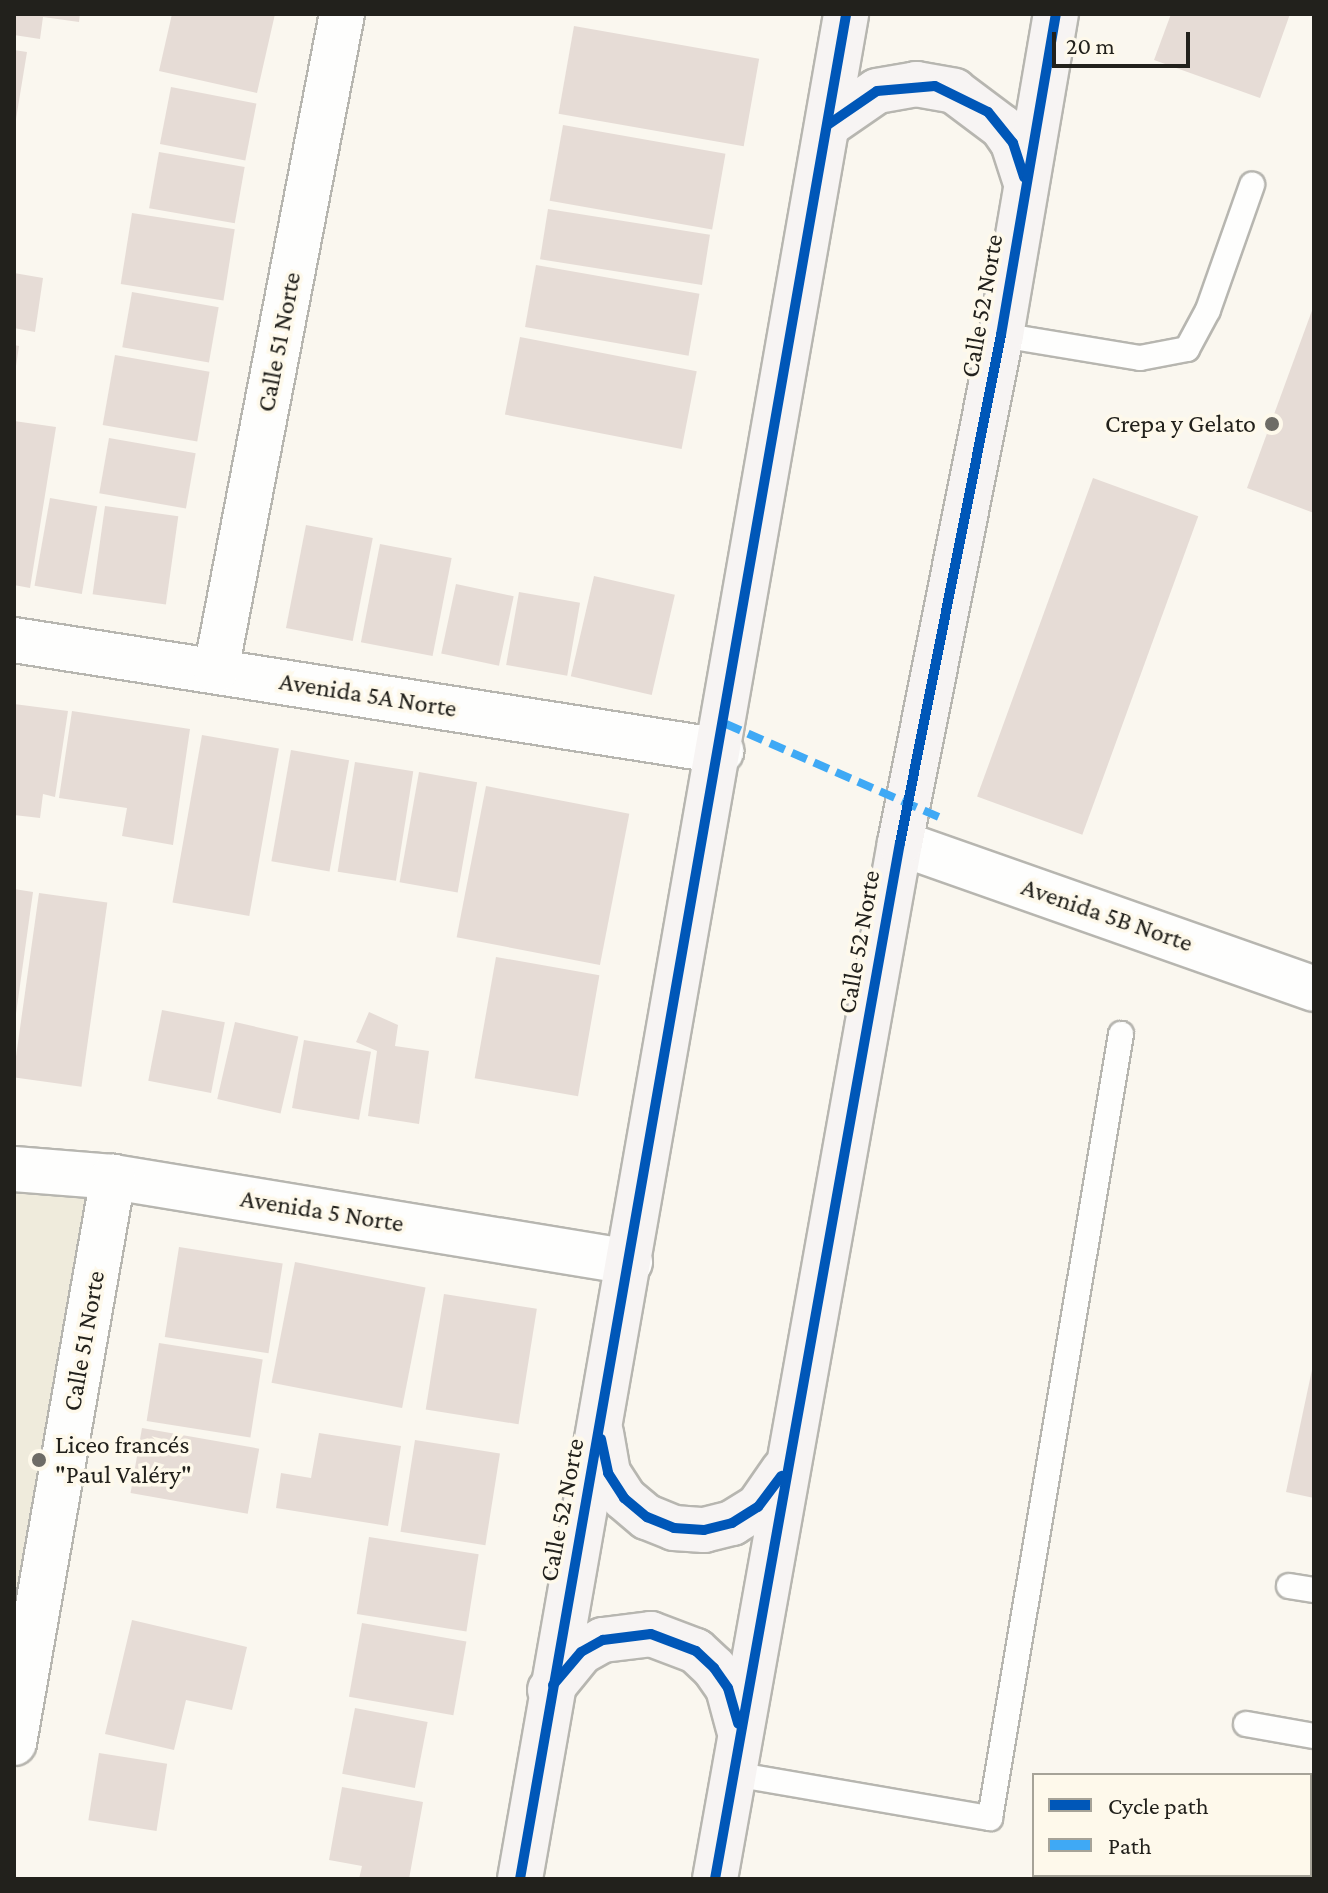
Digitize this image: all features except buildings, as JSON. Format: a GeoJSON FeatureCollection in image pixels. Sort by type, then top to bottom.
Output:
{"type":"FeatureCollection","features":[{"type":"Feature","properties":{"kind":"main road","name":"Calle 52 Norte"},"geometry":{"type":"LineString","coordinates":[[520,1879],[550,1690],[721,751],[846,14]]}},
{"type":"Feature","properties":{"kind":"main road","name":"Calle 52 Norte"},"geometry":{"type":"LineString","coordinates":[[715,1879],[900,843],[1001,335],[1025,180],[1056,14]]}},
{"type":"Feature","properties":{"kind":"main road"},"geometry":{"type":"LineString","coordinates":[[829,124],[877,91],[916,84],[945,88],[972,100],[1002,127],[1013,143],[1025,180]]}},
{"type":"Feature","properties":{"kind":"main road"},"geometry":{"type":"LineString","coordinates":[[602,1415],[601,1444],[608,1473],[624,1498],[674,1528],[704,1530],[732,1523],[758,1507],[777,1485],[788,1457]]}},
{"type":"Feature","properties":{"kind":"main road"},"geometry":{"type":"LineString","coordinates":[[550,1690],[581,1652],[603,1640],[651,1634],[685,1646],[714,1668],[737,1712],[737,1755]]}},
{"type":"Feature","properties":{"kind":"street","name":"Calle 51 Norte"},"geometry":{"type":"LineString","coordinates":[[216,670],[342,14]]}},
{"type":"Feature","properties":{"kind":"street","name":"Avenida 5A Norte"},"geometry":{"type":"LineString","coordinates":[[14,640],[721,751]]}},
{"type":"Feature","properties":{"kind":"street","name":"Avenida 5B Norte"},"geometry":{"type":"LineString","coordinates":[[900,843],[1314,989]]}},
{"type":"Feature","properties":{"kind":"street","name":"Avenida 5 Norte"},"geometry":{"type":"LineString","coordinates":[[14,1169],[113,1177],[630,1262]]}},
{"type":"Feature","properties":{"kind":"street","name":"Calle 51 Norte"},"geometry":{"type":"LineString","coordinates":[[14,1743],[113,1177]]}},
{"type":"Feature","properties":{"kind":"lane"},"geometry":{"type":"LineString","coordinates":[[1001,335],[1140,358],[1187,349],[1208,310],[1252,185]]}},
{"type":"Feature","properties":{"kind":"lane"},"geometry":{"type":"LineString","coordinates":[[737,1755],[990,1818],[1121,1034]]}},
{"type":"Feature","properties":{"kind":"lane"},"geometry":{"type":"LineString","coordinates":[[1289,1586],[1314,1590]]}},
{"type":"Feature","properties":{"kind":"lane"},"geometry":{"type":"LineString","coordinates":[[1246,1724],[1314,1736]]}},
{"type":"Feature","properties":{"kind":"shaded area","name":"Liceo francés \"Paul Valéry\""},"geometry":{"type":"Polygon","coordinates":[[[14,1169],[113,1177],[14,1743],[14,1169]]]}},
{"type":"Feature","properties":{"kind":"marked path"},"geometry":{"type":"LineString","coordinates":[[726,724],[941,818]]}},
{"type":"Feature","properties":{"kind":"cycle path"},"geometry":{"type":"LineString","coordinates":[[520,1879],[846,14]]}},
{"type":"Feature","properties":{"kind":"cycle path"},"geometry":{"type":"LineString","coordinates":[[715,1879],[900,843],[1001,335],[1056,14]]}},
{"type":"Feature","properties":{"kind":"cycle path"},"geometry":{"type":"LineString","coordinates":[[829,124],[877,91],[935,86],[988,112],[1013,143],[1024,177]]}},
{"type":"Feature","properties":{"kind":"cycle path"},"geometry":{"type":"LineString","coordinates":[[601,1439],[608,1473],[624,1498],[647,1517],[674,1528],[704,1530],[732,1523],[758,1507],[781,1476]]}},
{"type":"Feature","properties":{"kind":"cycle path"},"geometry":{"type":"LineString","coordinates":[[553,1685],[581,1652],[603,1640],[651,1634],[696,1651],[714,1668],[728,1688],[738,1724]]}},
{"type":"Feature","properties":{"kind":"place","name":"Crepa y Gelato"},"geometry":{"type":"Point","coordinates":[1272,424]}},
{"type":"Feature","properties":{"kind":"place","name":"Liceo francés \"Paul Valéry\""},"geometry":{"type":"Point","coordinates":[39,1460]}}]}
